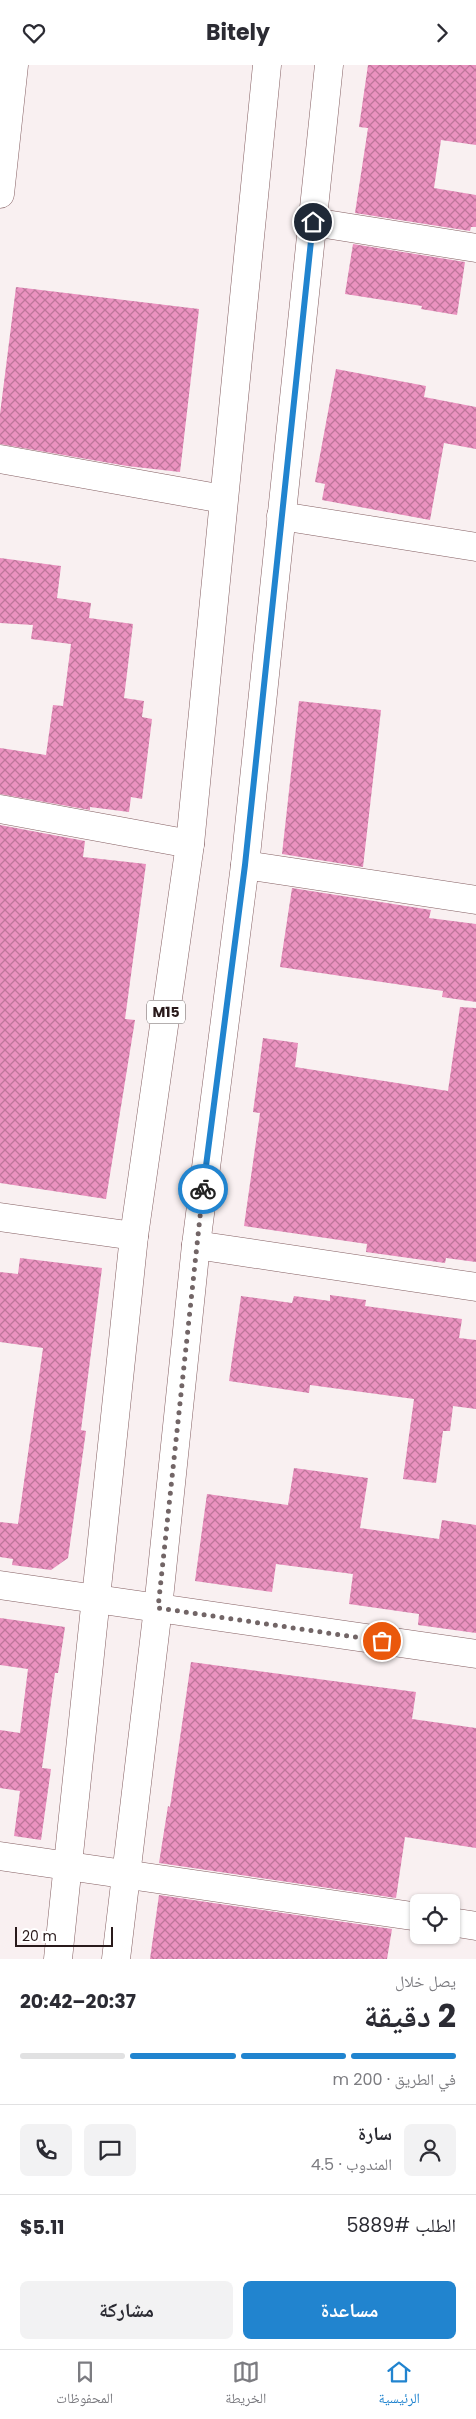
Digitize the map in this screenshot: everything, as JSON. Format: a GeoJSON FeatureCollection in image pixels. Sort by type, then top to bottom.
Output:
{"type":"FeatureCollection","features":[{"type":"Feature","properties":{"kind":"main road"},"geometry":{"type":"LineString","coordinates":[[0,194],[2,151],[14,65]]}},
{"type":"Feature","properties":{"kind":"main road","name":"M15"},"geometry":{"type":"LineString","coordinates":[[58,1959],[134,1237],[190,844],[267,65]]}},
{"type":"Feature","properties":{"kind":"main road"},"geometry":{"type":"LineString","coordinates":[[116,1959],[158,1608],[196,1245],[245,865],[329,65]]}},
{"type":"Feature","properties":{"kind":"main road"},"geometry":{"type":"LineString","coordinates":[[313,222],[476,248]]}},
{"type":"Feature","properties":{"kind":"main road"},"geometry":{"type":"LineString","coordinates":[[0,459],[223,499]]}},
{"type":"Feature","properties":{"kind":"main road"},"geometry":{"type":"LineString","coordinates":[[281,516],[476,547]]}},
{"type":"Feature","properties":{"kind":"main road"},"geometry":{"type":"LineString","coordinates":[[0,809],[190,844]]}},
{"type":"Feature","properties":{"kind":"main road"},"geometry":{"type":"LineString","coordinates":[[245,865],[476,899]]}},
{"type":"Feature","properties":{"kind":"main road"},"geometry":{"type":"LineString","coordinates":[[0,1217],[134,1237]]}},
{"type":"Feature","properties":{"kind":"main road"},"geometry":{"type":"LineString","coordinates":[[196,1245],[476,1287]]}},
{"type":"Feature","properties":{"kind":"main road"},"geometry":{"type":"LineString","coordinates":[[0,1585],[476,1654]]}},
{"type":"Feature","properties":{"kind":"main road"},"geometry":{"type":"LineString","coordinates":[[0,1856],[410,1916]]}},
{"type":"Feature","properties":{"kind":"main road"},"geometry":{"type":"LineString","coordinates":[[460,1923],[476,1926]]}},
{"type":"Feature","properties":{"kind":"building"},"geometry":{"type":"Polygon","coordinates":[[[368,65],[476,65],[476,145],[441,140],[434,188],[476,195],[476,227],[471,227],[470,231],[355,213],[368,128],[359,127],[368,65]]]}},
{"type":"Feature","properties":{"kind":"building"},"geometry":{"type":"Polygon","coordinates":[[[353,244],[465,262],[457,315],[421,309],[422,306],[345,294],[353,244]]]}},
{"type":"Feature","properties":{"kind":"building"},"geometry":{"type":"Polygon","coordinates":[[[16,287],[199,309],[180,472],[127,466],[0,444],[0,414],[16,287]]]}},
{"type":"Feature","properties":{"kind":"building"},"geometry":{"type":"Polygon","coordinates":[[[336,369],[426,386],[424,397],[476,407],[476,449],[444,443],[430,520],[322,500],[325,484],[315,482],[336,369]]]}},
{"type":"Feature","properties":{"kind":"building"},"geometry":{"type":"Polygon","coordinates":[[[0,558],[61,566],[57,598],[91,603],[89,618],[133,624],[124,698],[144,701],[142,717],[152,719],[142,799],[131,797],[129,812],[90,807],[90,810],[0,794],[0,748],[46,755],[53,705],[63,706],[71,644],[31,639],[33,625],[0,623],[0,558]]]}},
{"type":"Feature","properties":{"kind":"building"},"geometry":{"type":"Polygon","coordinates":[[[299,701],[381,710],[363,867],[282,854],[299,701]]]}},
{"type":"Feature","properties":{"kind":"building"},"geometry":{"type":"Polygon","coordinates":[[[0,825],[85,841],[83,857],[146,864],[125,1019],[135,1020],[106,1199],[0,1183],[0,825]]]}},
{"type":"Feature","properties":{"kind":"building"},"geometry":{"type":"Polygon","coordinates":[[[292,888],[431,910],[429,918],[476,924],[476,1002],[442,997],[443,991],[280,967],[292,888]]]}},
{"type":"Feature","properties":{"kind":"building"},"geometry":{"type":"Polygon","coordinates":[[[460,1007],[476,1008],[476,1262],[446,1258],[445,1263],[366,1252],[367,1244],[244,1226],[260,1113],[253,1112],[263,1038],[298,1043],[295,1067],[448,1091],[460,1007]]]}},
{"type":"Feature","properties":{"kind":"building"},"geometry":{"type":"Polygon","coordinates":[[[20,1258],[102,1268],[81,1430],[86,1431],[68,1558],[51,1570],[12,1565],[13,1559],[0,1557],[0,1522],[18,1524],[43,1348],[0,1342],[0,1272],[18,1274],[20,1258]]]}},
{"type":"Feature","properties":{"kind":"building"},"geometry":{"type":"Polygon","coordinates":[[[330,1295],[366,1300],[365,1306],[462,1319],[459,1338],[476,1340],[476,1409],[453,1406],[450,1431],[443,1431],[436,1483],[403,1479],[414,1399],[310,1385],[309,1393],[229,1381],[241,1296],[292,1303],[294,1296],[330,1301],[330,1295]]]}},
{"type":"Feature","properties":{"kind":"building"},"geometry":{"type":"Polygon","coordinates":[[[294,1468],[368,1478],[360,1528],[439,1539],[442,1520],[476,1525],[476,1633],[418,1625],[419,1614],[349,1604],[353,1574],[276,1564],[272,1592],[195,1581],[207,1494],[288,1505],[294,1468]]]}},
{"type":"Feature","properties":{"kind":"building"},"geometry":{"type":"Polygon","coordinates":[[[0,1618],[65,1627],[58,1673],[55,1673],[42,1768],[51,1769],[41,1840],[14,1836],[20,1791],[0,1788],[0,1730],[20,1733],[28,1669],[0,1665],[0,1618]]]}},
{"type":"Feature","properties":{"kind":"building"},"geometry":{"type":"Polygon","coordinates":[[[191,1662],[416,1692],[412,1719],[476,1728],[476,1848],[405,1837],[396,1898],[159,1863],[168,1806],[170,1807],[191,1662]]]}},
{"type":"Feature","properties":{"kind":"building"},"geometry":{"type":"Polygon","coordinates":[[[159,1895],[392,1929],[387,1959],[150,1959],[159,1895]]]}},
{"type":"Feature","properties":{"kind":"way so far"},"geometry":{"type":"LineString","coordinates":[[203,1189],[158,1608],[382,1641]]}},
{"type":"Feature","properties":{"kind":"route"},"geometry":{"type":"LineString","coordinates":[[203,1189],[245,865],[313,222]]}}]}
